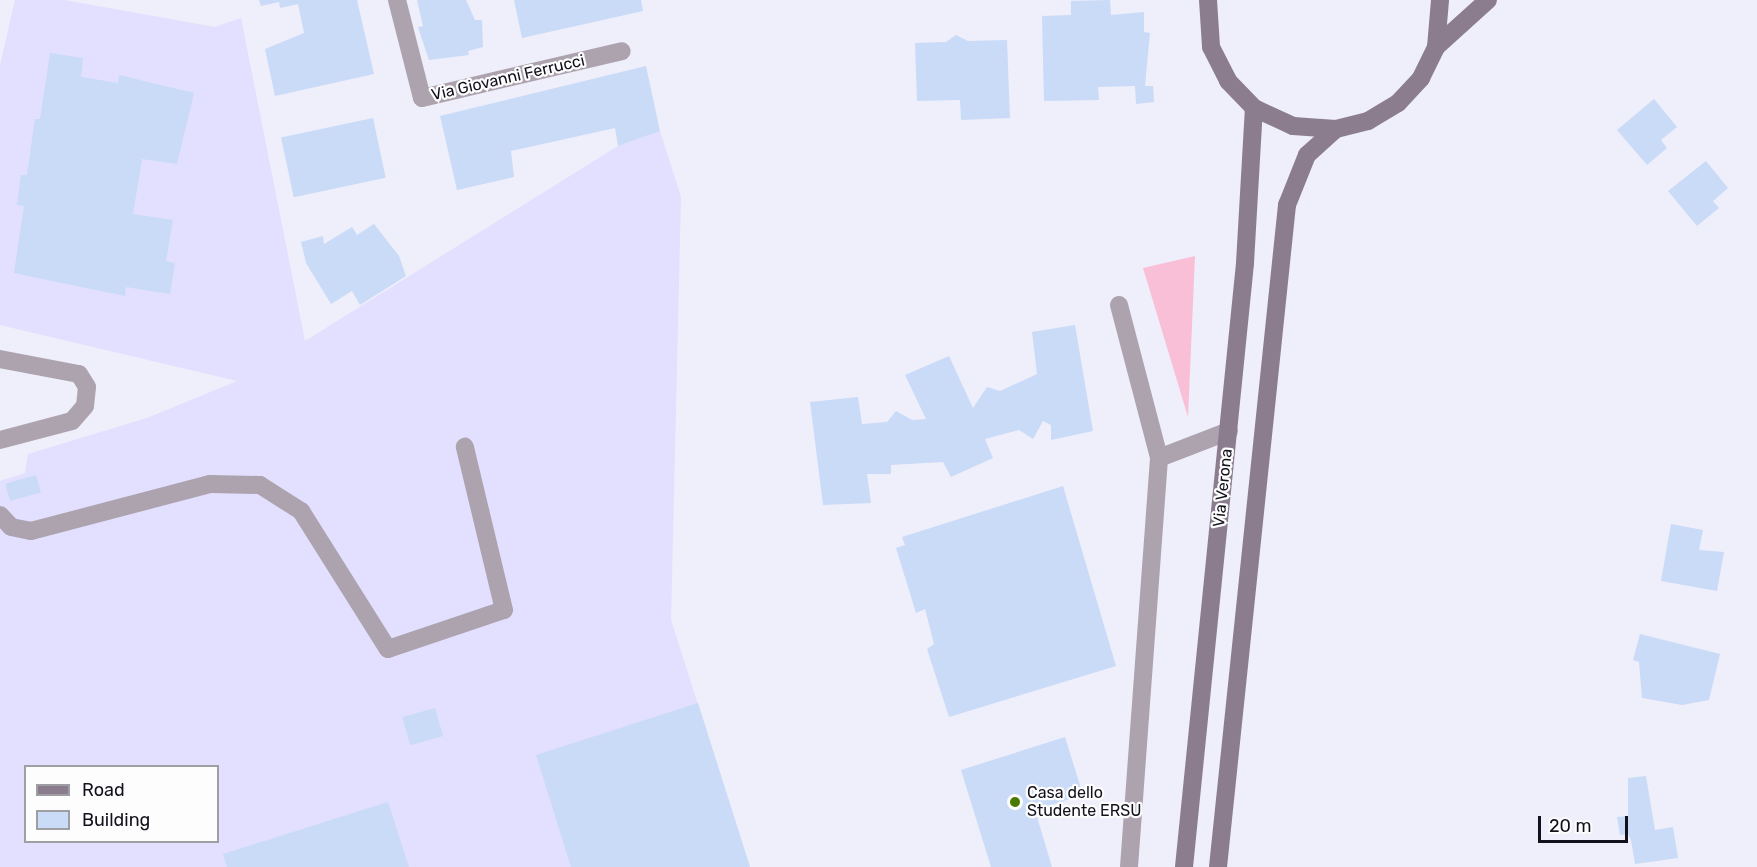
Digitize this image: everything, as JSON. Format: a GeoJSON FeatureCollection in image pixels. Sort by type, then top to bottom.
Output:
{"type":"FeatureCollection","features":[{"type":"Feature","properties":{"kind":"main road"},"geometry":{"type":"LineString","coordinates":[[1208,0],[1211,47],[1228,81],[1254,108],[1293,126],[1335,129],[1368,121],[1398,103],[1421,78],[1436,47],[1440,0]]}},
{"type":"Feature","properties":{"kind":"main road"},"geometry":{"type":"LineString","coordinates":[[1436,47],[1488,0]]}},
{"type":"Feature","properties":{"kind":"main road","name":"Via Verona"},"geometry":{"type":"LineString","coordinates":[[1184,867],[1229,431],[1254,108]]}},
{"type":"Feature","properties":{"kind":"main road","name":"Via Verona"},"geometry":{"type":"LineString","coordinates":[[1218,867],[1287,205],[1307,155],[1335,129]]}},
{"type":"Feature","properties":{"kind":"street","name":"Via Giovanni Ferrucci"},"geometry":{"type":"LineString","coordinates":[[397,0],[422,98],[622,51]]}},
{"type":"Feature","properties":{"kind":"street"},"geometry":{"type":"LineString","coordinates":[[1119,305],[1159,458],[1129,867]]}},
{"type":"Feature","properties":{"kind":"street"},"geometry":{"type":"LineString","coordinates":[[0,359],[79,374],[87,387],[85,406],[72,421],[0,440]]}},
{"type":"Feature","properties":{"kind":"street"},"geometry":{"type":"LineString","coordinates":[[1159,458],[1229,431]]}},
{"type":"Feature","properties":{"kind":"street"},"geometry":{"type":"LineString","coordinates":[[0,515],[11,526],[31,531],[210,484],[260,485],[302,511],[388,649],[504,610],[465,447]]}},
{"type":"Feature","properties":{"kind":"shaded area"},"geometry":{"type":"Polygon","coordinates":[[[15,0],[64,0],[215,27],[241,18],[305,341],[618,146],[660,131],[681,197],[671,620],[750,867],[0,867],[0,481],[25,473],[28,454],[147,418],[237,381],[0,325],[0,65],[15,0]]]}},
{"type":"Feature","properties":{"kind":"shaded area"},"geometry":{"type":"Polygon","coordinates":[[[1195,256],[1188,417],[1143,268],[1195,256]]]}},
{"type":"Feature","properties":{"kind":"building"},"geometry":{"type":"Polygon","coordinates":[[[259,0],[357,0],[374,74],[275,96],[265,49],[304,33],[298,4],[280,8],[279,2],[261,6],[259,0]]]}},
{"type":"Feature","properties":{"kind":"building"},"geometry":{"type":"Polygon","coordinates":[[[417,0],[466,0],[475,20],[482,20],[483,47],[468,51],[469,55],[429,60],[418,27],[423,26],[417,0]]]}},
{"type":"Feature","properties":{"kind":"building"},"geometry":{"type":"Polygon","coordinates":[[[514,0],[641,0],[643,11],[522,38],[514,0]]]}},
{"type":"Feature","properties":{"kind":"building"},"geometry":{"type":"Polygon","coordinates":[[[1110,0],[1111,15],[1144,12],[1144,32],[1150,33],[1145,86],[1153,86],[1154,102],[1136,104],[1135,86],[1098,87],[1099,100],[1044,101],[1042,16],[1071,15],[1071,1],[1110,0]]]}},
{"type":"Feature","properties":{"kind":"building"},"geometry":{"type":"Polygon","coordinates":[[[956,35],[968,41],[1007,40],[1010,118],[961,120],[960,100],[917,101],[915,43],[946,42],[956,35]]]}},
{"type":"Feature","properties":{"kind":"building"},"geometry":{"type":"Polygon","coordinates":[[[50,53],[83,58],[81,77],[118,83],[119,75],[194,93],[177,164],[142,159],[133,214],[173,220],[166,261],[175,263],[170,294],[126,287],[125,296],[14,273],[24,206],[17,205],[21,175],[27,175],[35,119],[40,119],[50,53]]]}},
{"type":"Feature","properties":{"kind":"building"},"geometry":{"type":"Polygon","coordinates":[[[646,66],[660,131],[618,146],[615,128],[511,151],[514,177],[457,190],[440,116],[646,66]]]}},
{"type":"Feature","properties":{"kind":"building"},"geometry":{"type":"Polygon","coordinates":[[[1654,99],[1677,127],[1661,140],[1667,148],[1647,165],[1617,130],[1654,99]]]}},
{"type":"Feature","properties":{"kind":"building"},"geometry":{"type":"Polygon","coordinates":[[[373,118],[386,178],[294,197],[281,138],[373,118]]]}},
{"type":"Feature","properties":{"kind":"building"},"geometry":{"type":"Polygon","coordinates":[[[1706,161],[1728,188],[1713,201],[1719,208],[1697,226],[1668,191],[1706,161]]]}},
{"type":"Feature","properties":{"kind":"building"},"geometry":{"type":"Polygon","coordinates":[[[374,224],[399,256],[406,276],[360,305],[352,291],[331,304],[306,263],[301,242],[323,236],[324,244],[352,227],[357,235],[374,224]]]}},
{"type":"Feature","properties":{"kind":"building"},"geometry":{"type":"Polygon","coordinates":[[[1075,325],[1093,431],[1051,440],[1051,425],[1043,421],[1033,439],[1019,430],[985,439],[993,458],[951,477],[943,462],[891,465],[891,474],[867,474],[871,503],[823,505],[810,402],[858,397],[862,424],[887,422],[896,411],[912,420],[926,419],[905,375],[949,356],[973,408],[987,387],[1000,391],[1037,374],[1032,332],[1075,325]]]}},
{"type":"Feature","properties":{"kind":"building"},"geometry":{"type":"Polygon","coordinates":[[[36,475],[41,492],[10,501],[5,484],[36,475]]]}},
{"type":"Feature","properties":{"kind":"building"},"geometry":{"type":"Polygon","coordinates":[[[1063,486],[1116,666],[949,717],[927,649],[934,644],[925,609],[916,613],[896,548],[905,545],[902,537],[1063,486]]]}},
{"type":"Feature","properties":{"kind":"building"},"geometry":{"type":"Polygon","coordinates":[[[1671,524],[1703,530],[1699,550],[1724,552],[1717,591],[1661,581],[1671,524]]]}},
{"type":"Feature","properties":{"kind":"building"},"geometry":{"type":"Polygon","coordinates":[[[1640,634],[1720,654],[1709,700],[1682,705],[1642,698],[1639,662],[1633,660],[1640,634]]]}},
{"type":"Feature","properties":{"kind":"building"},"geometry":{"type":"Polygon","coordinates":[[[698,703],[750,867],[571,867],[536,755],[698,703]]]}},
{"type":"Feature","properties":{"kind":"building"},"geometry":{"type":"Polygon","coordinates":[[[435,708],[443,736],[410,745],[402,717],[435,708]]]}},
{"type":"Feature","properties":{"kind":"building","name":"Casa dello Studente ERSU"},"geometry":{"type":"Polygon","coordinates":[[[1065,737],[1083,795],[1035,810],[1052,867],[991,867],[961,770],[1065,737]]]}},
{"type":"Feature","properties":{"kind":"building"},"geometry":{"type":"Polygon","coordinates":[[[1646,776],[1655,830],[1673,827],[1678,858],[1635,864],[1631,840],[1628,834],[1620,835],[1617,817],[1628,816],[1628,778],[1646,776]]]}},
{"type":"Feature","properties":{"kind":"building"},"geometry":{"type":"Polygon","coordinates":[[[388,802],[409,867],[227,867],[223,854],[388,802]]]}},
{"type":"Feature","properties":{"kind":"place","name":"Casa dello Studente ERSU"},"geometry":{"type":"Point","coordinates":[1015,802]}}]}
